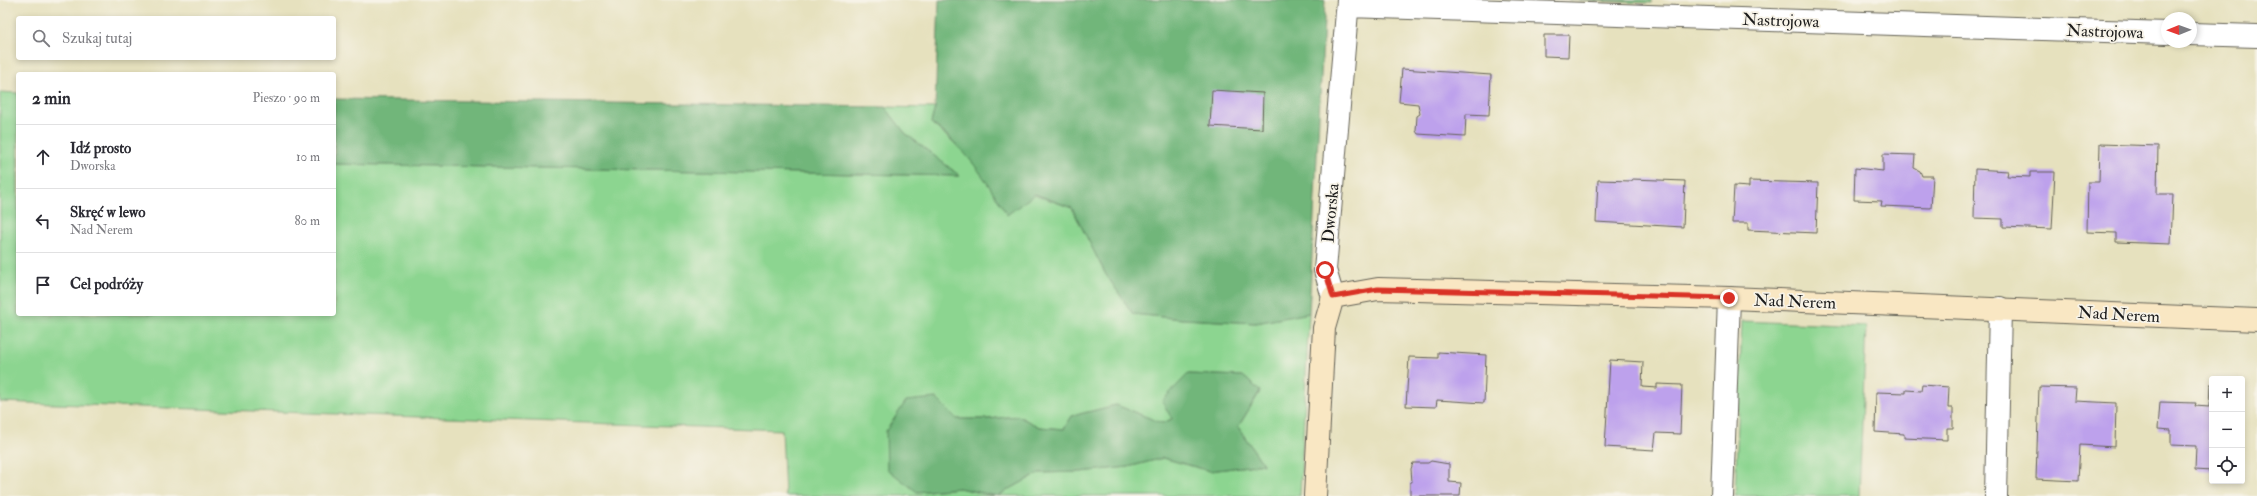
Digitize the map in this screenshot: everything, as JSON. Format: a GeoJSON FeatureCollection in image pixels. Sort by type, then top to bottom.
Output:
{"type":"FeatureCollection","features":[{"type":"Feature","properties":{"kind":"street","name":"Nastrojowa"},"geometry":{"type":"LineString","coordinates":[[1348,3],[2161,33]]}},
{"type":"Feature","properties":{"kind":"street","name":"Dworska"},"geometry":{"type":"LineString","coordinates":[[1333,297],[1325,270],[1348,3]]}},
{"type":"Feature","properties":{"kind":"street"},"geometry":{"type":"LineString","coordinates":[[2197,34],[2257,36]]}},
{"type":"Feature","properties":{"kind":"street","name":"Nad Nerem"},"geometry":{"type":"LineString","coordinates":[[1333,297],[1378,289],[1729,298],[2000,308],[2257,320]]}},
{"type":"Feature","properties":{"kind":"street"},"geometry":{"type":"LineString","coordinates":[[1315,496],[1324,328],[1333,297]]}},
{"type":"Feature","properties":{"kind":"street"},"geometry":{"type":"LineString","coordinates":[[1722,496],[1729,298]]}},
{"type":"Feature","properties":{"kind":"street"},"geometry":{"type":"LineString","coordinates":[[1996,496],[2000,308]]}},
{"type":"Feature","properties":{"kind":"green space"},"geometry":{"type":"Polygon","coordinates":[[[939,0],[1325,0],[1309,313],[1256,323],[1183,319],[1133,314],[1105,273],[1072,208],[1035,194],[1007,215],[974,164],[954,142],[931,123],[935,108],[939,0]]]}},
{"type":"Feature","properties":{"kind":"green space"},"geometry":{"type":"Polygon","coordinates":[[[1569,0],[1652,0],[1652,3],[1569,0]]]}},
{"type":"Feature","properties":{"kind":"green space"},"geometry":{"type":"Polygon","coordinates":[[[0,92],[16,93],[16,316],[336,316],[336,164],[960,176],[905,133],[885,107],[935,108],[931,123],[964,151],[985,177],[1072,208],[1105,273],[1133,314],[1183,319],[1256,323],[1309,313],[1300,496],[997,496],[1039,473],[1080,472],[1128,467],[1163,458],[1210,471],[1263,464],[1238,427],[1260,392],[1243,376],[1188,374],[1172,419],[1162,423],[1116,405],[1072,416],[1064,429],[1039,427],[1018,416],[988,419],[957,419],[936,398],[917,492],[959,488],[994,496],[785,496],[782,430],[0,402],[0,92]]]}},
{"type":"Feature","properties":{"kind":"green space"},"geometry":{"type":"Polygon","coordinates":[[[336,99],[885,107],[905,133],[960,176],[336,164],[336,99]]]}},
{"type":"Feature","properties":{"kind":"green space"},"geometry":{"type":"Polygon","coordinates":[[[1742,321],[1866,326],[1859,496],[1735,496],[1742,321]]]}},
{"type":"Feature","properties":{"kind":"green space"},"geometry":{"type":"Polygon","coordinates":[[[1188,374],[1243,376],[1260,391],[1238,427],[1263,464],[1210,471],[1163,458],[1128,467],[1080,472],[1039,473],[997,496],[959,488],[917,492],[887,469],[886,431],[906,401],[936,398],[957,419],[988,419],[1018,416],[1039,427],[1064,429],[1072,416],[1116,405],[1162,423],[1172,419],[1162,401],[1188,374]]]}},
{"type":"Feature","properties":{"kind":"building"},"geometry":{"type":"Polygon","coordinates":[[[1544,35],[1569,35],[1568,57],[1544,56],[1544,35]]]}},
{"type":"Feature","properties":{"kind":"building"},"geometry":{"type":"Polygon","coordinates":[[[1402,69],[1491,75],[1489,115],[1466,114],[1465,137],[1418,134],[1416,131],[1417,116],[1420,114],[1418,104],[1399,102],[1402,69]]]}},
{"type":"Feature","properties":{"kind":"building"},"geometry":{"type":"Polygon","coordinates":[[[1212,90],[1263,93],[1262,129],[1210,126],[1212,90]]]}},
{"type":"Feature","properties":{"kind":"building"},"geometry":{"type":"Polygon","coordinates":[[[2100,144],[2158,146],[2157,194],[2173,194],[2171,244],[2116,242],[2116,233],[2087,232],[2088,182],[2099,182],[2100,144]]]}},
{"type":"Feature","properties":{"kind":"building"},"geometry":{"type":"Polygon","coordinates":[[[1883,154],[1915,155],[1914,168],[1920,171],[1922,176],[1933,176],[1931,208],[1881,206],[1882,201],[1854,200],[1855,168],[1883,171],[1883,154]]]}},
{"type":"Feature","properties":{"kind":"building"},"geometry":{"type":"Polygon","coordinates":[[[1975,169],[2008,171],[2007,176],[2030,177],[2030,172],[2055,172],[2052,229],[2003,227],[2003,219],[1974,218],[1975,169]]]}},
{"type":"Feature","properties":{"kind":"building"},"geometry":{"type":"Polygon","coordinates":[[[1632,179],[1685,181],[1683,227],[1596,222],[1598,180],[1632,181],[1632,179]]]}},
{"type":"Feature","properties":{"kind":"building"},"geometry":{"type":"Polygon","coordinates":[[[1749,181],[1818,183],[1816,233],[1748,230],[1748,223],[1732,223],[1734,186],[1749,187],[1749,181]]]}},
{"type":"Feature","properties":{"kind":"building"},"geometry":{"type":"Polygon","coordinates":[[[1438,352],[1486,355],[1484,403],[1437,400],[1436,407],[1406,406],[1409,357],[1438,358],[1438,352]]]}},
{"type":"Feature","properties":{"kind":"building"},"geometry":{"type":"Polygon","coordinates":[[[1610,360],[1643,362],[1642,387],[1657,388],[1657,384],[1682,385],[1680,434],[1656,433],[1654,450],[1605,447],[1610,360]]]}},
{"type":"Feature","properties":{"kind":"building"},"geometry":{"type":"Polygon","coordinates":[[[1922,385],[1949,387],[1948,408],[1953,408],[1953,428],[1947,428],[1947,440],[1904,438],[1904,434],[1875,432],[1876,392],[1906,393],[1906,390],[1921,391],[1922,385]]]}},
{"type":"Feature","properties":{"kind":"building"},"geometry":{"type":"Polygon","coordinates":[[[2039,387],[2076,388],[2075,401],[2116,403],[2115,447],[2080,445],[2078,481],[2036,479],[2039,387]]]}},
{"type":"Feature","properties":{"kind":"building"},"geometry":{"type":"Polygon","coordinates":[[[2160,402],[2196,403],[2195,406],[2209,407],[2209,471],[2195,470],[2196,446],[2171,445],[2171,430],[2158,429],[2160,402]]]}},
{"type":"Feature","properties":{"kind":"building"},"geometry":{"type":"Polygon","coordinates":[[[1431,461],[1449,464],[1449,482],[1461,483],[1460,496],[1410,496],[1410,482],[1412,482],[1411,469],[1413,463],[1428,463],[1431,461]]]}},
{"type":"Feature","properties":{"kind":"route"},"geometry":{"type":"LineString","coordinates":[[1325,270],[1333,297],[1378,289],[1729,298]]}}]}
